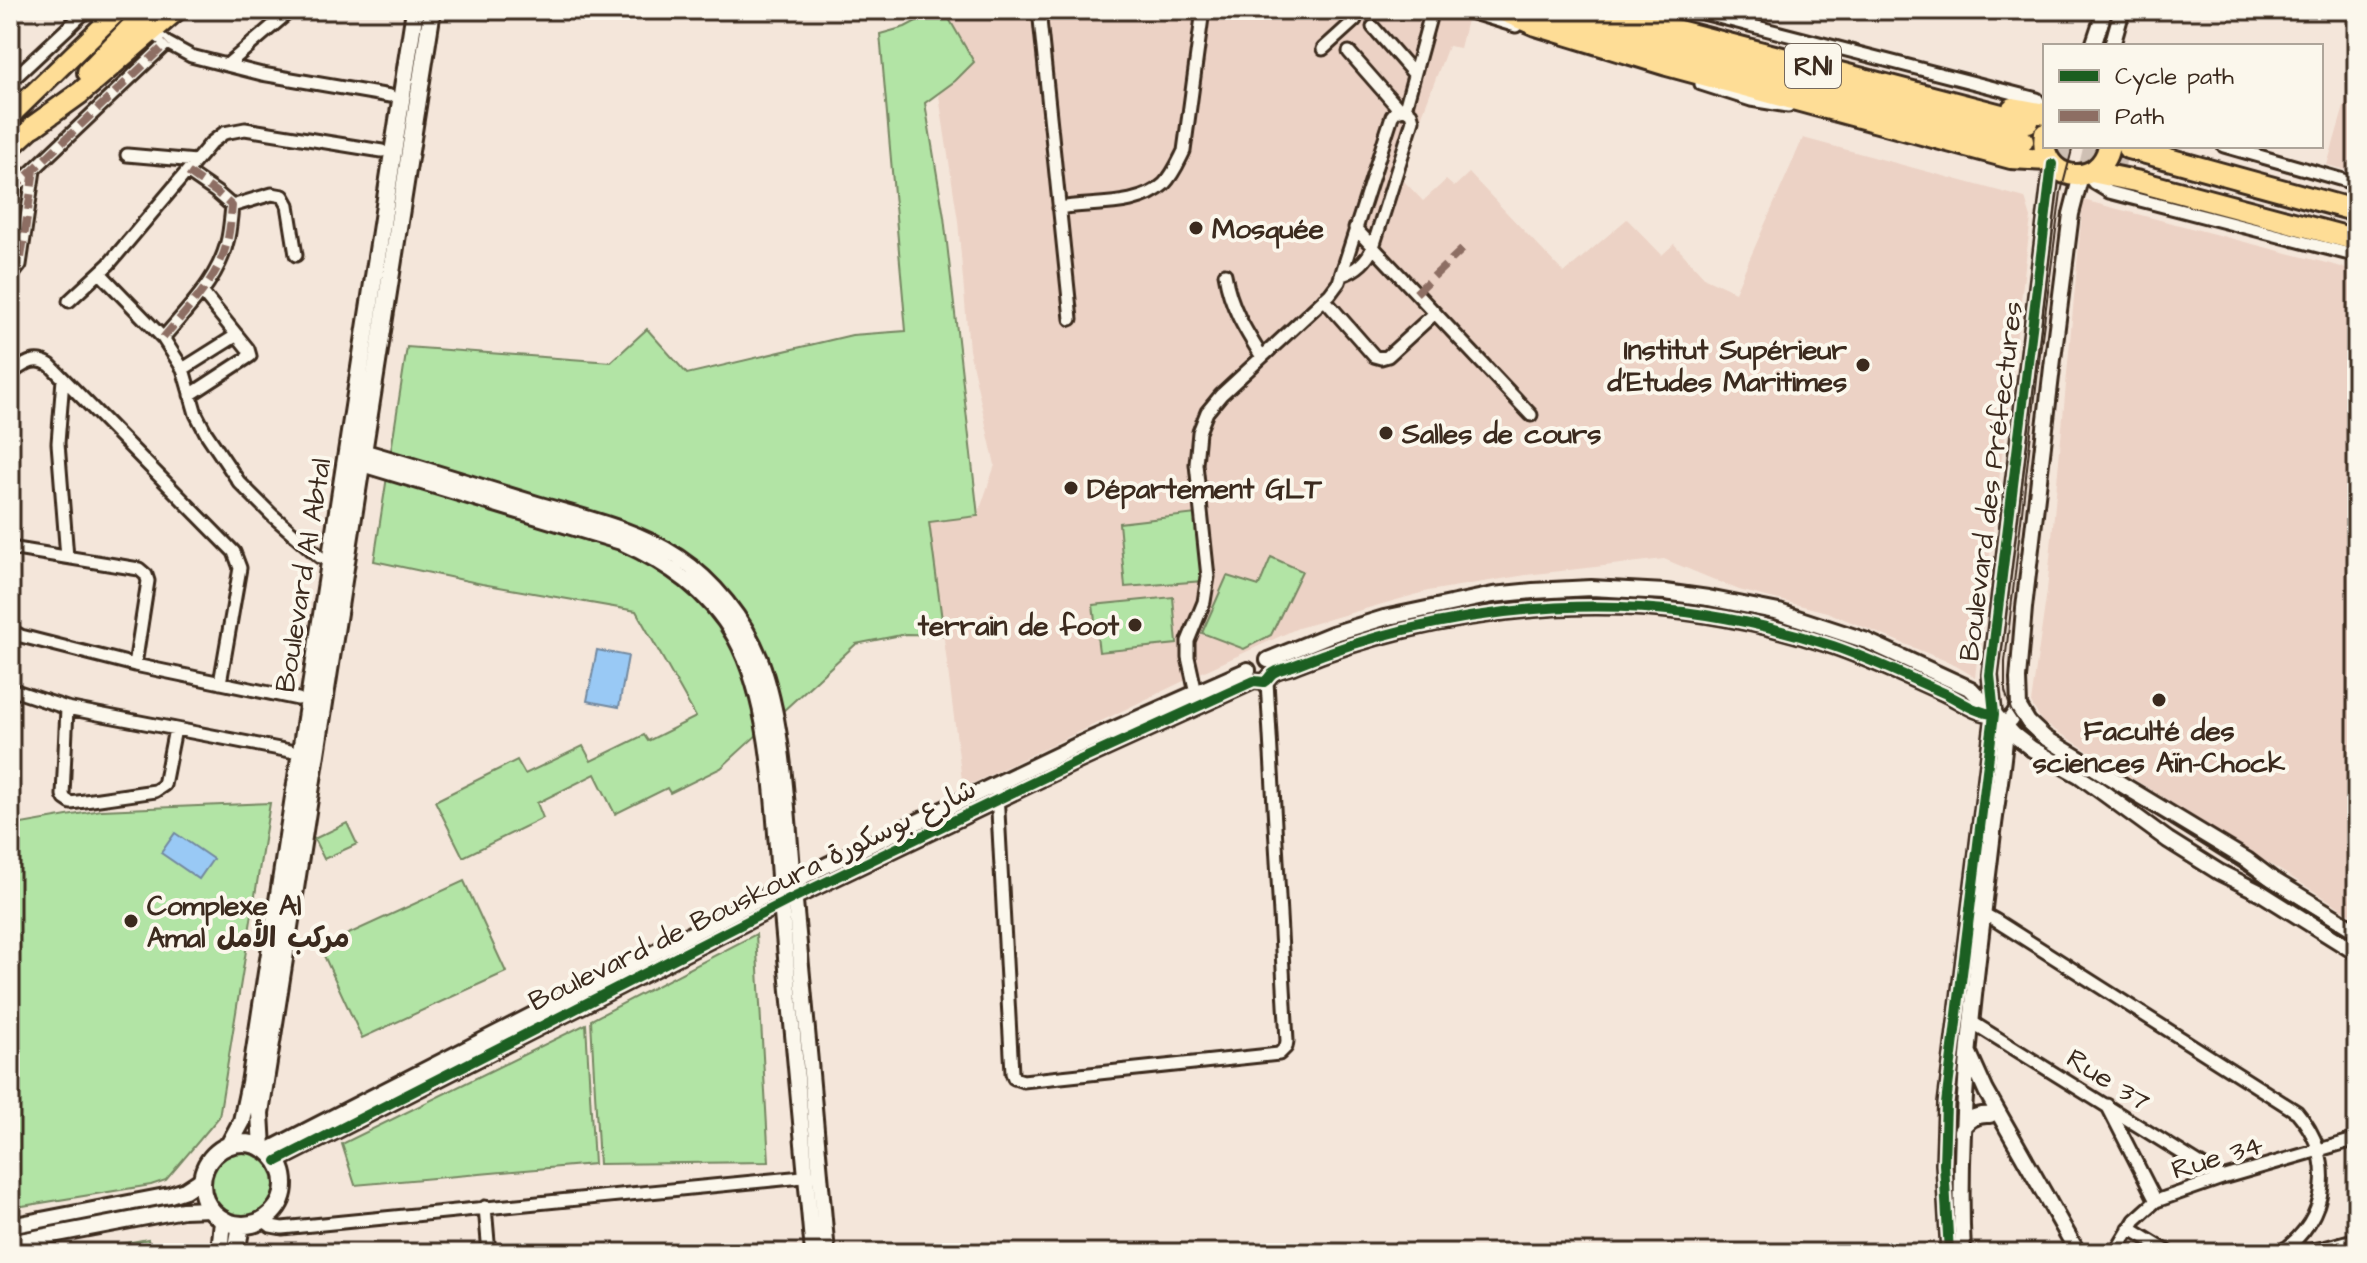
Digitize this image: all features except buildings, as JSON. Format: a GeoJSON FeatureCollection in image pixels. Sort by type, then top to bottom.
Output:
{"type":"FeatureCollection","features":[{"type":"Feature","properties":{"kind":"highway"},"geometry":{"type":"LineString","coordinates":[[34,126],[148,10]]}},
{"type":"Feature","properties":{"kind":"highway"},"geometry":{"type":"LineString","coordinates":[[34,126],[160,38],[176,10]]}},
{"type":"Feature","properties":{"kind":"highway"},"geometry":{"type":"LineString","coordinates":[[1501,10],[1536,25],[1607,47],[1998,155],[2050,162]]}},
{"type":"Feature","properties":{"kind":"highway","name":"RN1"},"geometry":{"type":"LineString","coordinates":[[1541,10],[1644,38],[2037,124]]}},
{"type":"Feature","properties":{"kind":"highway","name":"RN1"},"geometry":{"type":"LineString","coordinates":[[1598,10],[2037,124]]}},
{"type":"Feature","properties":{"kind":"highway"},"geometry":{"type":"LineString","coordinates":[[1642,10],[1997,104],[2037,124],[2043,145]]}},
{"type":"Feature","properties":{"kind":"highway"},"geometry":{"type":"LineString","coordinates":[[1644,38],[1686,57],[1739,75],[1952,129],[1975,137],[1998,155]]}},
{"type":"Feature","properties":{"kind":"highway"},"geometry":{"type":"LineString","coordinates":[[2044,148],[2050,162],[2066,174],[2087,173],[2140,182],[2357,240]]}},
{"type":"Feature","properties":{"kind":"highway"},"geometry":{"type":"LineString","coordinates":[[2171,148],[2357,199]]}},
{"type":"Feature","properties":{"kind":"highway"},"geometry":{"type":"LineString","coordinates":[[2087,173],[2105,159],[2121,153],[2357,211]]}},
{"type":"Feature","properties":{"kind":"highway"},"geometry":{"type":"LineString","coordinates":[[2121,153],[2357,230]]}},
{"type":"Feature","properties":{"kind":"main road","name":"Boulevard Al Abtal"},"geometry":{"type":"LineString","coordinates":[[269,1153],[260,1113],[415,10]]}},
{"type":"Feature","properties":{"kind":"main road","name":"Boulevard Al Abtal"},"geometry":{"type":"LineString","coordinates":[[229,1145],[242,1121],[250,1083],[354,455],[432,10]]}},
{"type":"Feature","properties":{"kind":"main road"},"geometry":{"type":"LineString","coordinates":[[10,116],[101,13]]}},
{"type":"Feature","properties":{"kind":"main road"},"geometry":{"type":"LineString","coordinates":[[10,148],[34,126]]}},
{"type":"Feature","properties":{"kind":"main road"},"geometry":{"type":"LineString","coordinates":[[216,1214],[241,1225],[263,1220],[275,1211],[284,1190],[283,1175],[269,1153],[242,1143],[229,1145],[211,1158],[202,1179],[203,1194],[216,1214],[220,1253]]}},
{"type":"Feature","properties":{"kind":"main road"},"geometry":{"type":"LineString","coordinates":[[236,1253],[241,1225]]}},
{"type":"Feature","properties":{"kind":"street"},"geometry":{"type":"LineString","coordinates":[[227,65],[291,10]]}},
{"type":"Feature","properties":{"kind":"street"},"geometry":{"type":"LineString","coordinates":[[1039,10],[1071,319]]}},
{"type":"Feature","properties":{"kind":"street"},"geometry":{"type":"LineString","coordinates":[[1059,208],[1144,196],[1164,183],[1175,169],[1184,151],[1203,10]]}},
{"type":"Feature","properties":{"kind":"street"},"geometry":{"type":"LineString","coordinates":[[1323,49],[1355,20],[1356,10]]}},
{"type":"Feature","properties":{"kind":"street"},"geometry":{"type":"LineString","coordinates":[[1196,693],[1189,665],[1188,641],[1207,594],[1208,577],[1196,464],[1202,422],[1213,403],[1335,288],[1342,275],[1392,116],[1402,109],[1432,10]]}},
{"type":"Feature","properties":{"kind":"street"},"geometry":{"type":"LineString","coordinates":[[1463,10],[1751,100],[1840,111]]}},
{"type":"Feature","properties":{"kind":"street"},"geometry":{"type":"LineString","coordinates":[[1691,10],[2037,99],[2037,124]]}},
{"type":"Feature","properties":{"kind":"street"},"geometry":{"type":"LineString","coordinates":[[2094,44],[2105,10]]}},
{"type":"Feature","properties":{"kind":"street"},"geometry":{"type":"LineString","coordinates":[[2113,44],[2122,10]]}},
{"type":"Feature","properties":{"kind":"street"},"geometry":{"type":"LineString","coordinates":[[10,82],[101,13]]}},
{"type":"Feature","properties":{"kind":"street"},"geometry":{"type":"LineString","coordinates":[[1373,27],[1414,74]]}},
{"type":"Feature","properties":{"kind":"street"},"geometry":{"type":"LineString","coordinates":[[10,192],[160,38],[191,56],[262,74],[390,96]]}},
{"type":"Feature","properties":{"kind":"street"},"geometry":{"type":"LineString","coordinates":[[1342,275],[1363,263],[1373,247],[1413,120],[1411,113],[1402,109],[1349,52]]}},
{"type":"Feature","properties":{"kind":"street"},"geometry":{"type":"LineString","coordinates":[[69,301],[100,273],[217,137],[239,129],[382,151]]}},
{"type":"Feature","properties":{"kind":"street"},"geometry":{"type":"LineString","coordinates":[[2231,148],[2357,184]]}},
{"type":"Feature","properties":{"kind":"street"},"geometry":{"type":"LineString","coordinates":[[127,155],[196,161]]}},
{"type":"Feature","properties":{"kind":"street","name":"Boulevard des Préfectures"},"geometry":{"type":"LineString","coordinates":[[1949,1253],[1944,1164],[1946,1104],[1994,714],[1990,675],[2050,162]]}},
{"type":"Feature","properties":{"kind":"street"},"geometry":{"type":"LineString","coordinates":[[10,278],[20,265],[34,170]]}},
{"type":"Feature","properties":{"kind":"street"},"geometry":{"type":"LineString","coordinates":[[187,172],[232,206]]}},
{"type":"Feature","properties":{"kind":"street"},"geometry":{"type":"LineString","coordinates":[[2087,173],[2094,183],[2109,192],[2357,256]]}},
{"type":"Feature","properties":{"kind":"street","name":"Boulevard des Préfectures"},"geometry":{"type":"LineString","coordinates":[[2019,707],[2018,679],[2024,608],[2071,214],[2087,173]]}},
{"type":"Feature","properties":{"kind":"street"},"geometry":{"type":"LineString","coordinates":[[232,206],[272,194],[283,196],[288,205],[296,255]]}},
{"type":"Feature","properties":{"kind":"street"},"geometry":{"type":"LineString","coordinates":[[163,338],[202,292],[222,257],[232,206]]}},
{"type":"Feature","properties":{"kind":"street"},"geometry":{"type":"LineString","coordinates":[[1355,228],[1531,415]]}},
{"type":"Feature","properties":{"kind":"street"},"geometry":{"type":"LineString","coordinates":[[100,273],[163,338],[183,369],[196,414],[206,433],[239,482],[320,557]]}},
{"type":"Feature","properties":{"kind":"street"},"geometry":{"type":"LineString","coordinates":[[1225,274],[1234,309],[1262,357]]}},
{"type":"Feature","properties":{"kind":"street"},"geometry":{"type":"LineString","coordinates":[[190,395],[248,358],[248,349],[202,292]]}},
{"type":"Feature","properties":{"kind":"street"},"geometry":{"type":"LineString","coordinates":[[1324,299],[1374,356],[1381,358],[1388,356],[1435,313]]}},
{"type":"Feature","properties":{"kind":"street"},"geometry":{"type":"LineString","coordinates":[[183,369],[237,335]]}},
{"type":"Feature","properties":{"kind":"street"},"geometry":{"type":"LineString","coordinates":[[10,374],[32,360],[50,365],[234,552],[240,568],[220,683]]}},
{"type":"Feature","properties":{"kind":"street"},"geometry":{"type":"LineString","coordinates":[[63,379],[58,443],[67,557]]}},
{"type":"Feature","properties":{"kind":"street"},"geometry":{"type":"LineString","coordinates":[[354,455],[621,542],[648,554],[697,589],[734,636],[757,691],[770,772],[787,893],[813,1176],[827,1253]]}},
{"type":"Feature","properties":{"kind":"street"},"geometry":{"type":"LineString","coordinates":[[10,548],[139,569],[146,575],[148,581],[135,665]]}},
{"type":"Feature","properties":{"kind":"street","name":"Boulevard de Bouskoura شارع بوسكورة"},"geometry":{"type":"LineString","coordinates":[[997,792],[1262,673],[1332,634],[1384,618],[1493,595],[1624,589],[1708,598],[1779,612],[1867,641],[1971,689]]}},
{"type":"Feature","properties":{"kind":"street","name":"Boulevard de Bouskoura شارع بوسكورة"},"geometry":{"type":"LineString","coordinates":[[269,1153],[787,893],[1196,693],[1346,646],[1496,611],[1624,606],[1709,616],[1793,634],[1874,661],[1963,702],[1982,714],[1994,714],[2032,749],[2079,775],[2181,848],[2357,953]]}},
{"type":"Feature","properties":{"kind":"street"},"geometry":{"type":"LineString","coordinates":[[10,630],[21,636],[135,665],[298,699]]}},
{"type":"Feature","properties":{"kind":"street"},"geometry":{"type":"LineString","coordinates":[[997,792],[1014,1078],[1023,1081],[1279,1054],[1287,1041],[1262,673]]}},
{"type":"Feature","properties":{"kind":"street"},"geometry":{"type":"LineString","coordinates":[[1990,675],[1982,684],[1971,689],[1994,714]]}},
{"type":"Feature","properties":{"kind":"street"},"geometry":{"type":"LineString","coordinates":[[11,692],[67,708],[290,751]]}},
{"type":"Feature","properties":{"kind":"street"},"geometry":{"type":"LineString","coordinates":[[1963,1253],[1961,1131],[1967,1050],[2006,726],[2019,707],[2028,722],[2045,738],[2247,860],[2272,879],[2357,931]]}},
{"type":"Feature","properties":{"kind":"street"},"geometry":{"type":"LineString","coordinates":[[67,708],[63,795],[71,803],[162,788],[175,729]]}},
{"type":"Feature","properties":{"kind":"street"},"geometry":{"type":"LineString","coordinates":[[2002,768],[2018,753],[2032,749]]}},
{"type":"Feature","properties":{"kind":"street"},"geometry":{"type":"LineString","coordinates":[[1984,914],[2297,1112],[2307,1124],[2318,1150],[2322,1187],[2317,1211],[2304,1232],[2283,1251]]}},
{"type":"Feature","properties":{"kind":"street","name":"Rue 37"},"geometry":{"type":"LineString","coordinates":[[1970,1021],[2222,1178]]}},
{"type":"Feature","properties":{"kind":"street"},"geometry":{"type":"LineString","coordinates":[[1953,1042],[1967,1050],[1986,1091],[2078,1253]]}},
{"type":"Feature","properties":{"kind":"street"},"geometry":{"type":"LineString","coordinates":[[1951,1063],[1966,1071],[2067,1253]]}},
{"type":"Feature","properties":{"kind":"street"},"geometry":{"type":"LineString","coordinates":[[2107,1105],[2156,1201]]}},
{"type":"Feature","properties":{"kind":"street"},"geometry":{"type":"LineString","coordinates":[[1961,1131],[1975,1117],[1990,1115]]}},
{"type":"Feature","properties":{"kind":"street","name":"Rue 34"},"geometry":{"type":"LineString","coordinates":[[2115,1253],[2129,1228],[2156,1201],[2222,1178],[2357,1139]]}},
{"type":"Feature","properties":{"kind":"street"},"geometry":{"type":"LineString","coordinates":[[263,1220],[271,1226],[282,1228],[813,1176]]}},
{"type":"Feature","properties":{"kind":"street"},"geometry":{"type":"LineString","coordinates":[[813,1176],[813,1253]]}},
{"type":"Feature","properties":{"kind":"street"},"geometry":{"type":"LineString","coordinates":[[10,1226],[170,1195],[202,1179]]}},
{"type":"Feature","properties":{"kind":"street"},"geometry":{"type":"LineString","coordinates":[[485,1207],[489,1253]]}},
{"type":"Feature","properties":{"kind":"street"},"geometry":{"type":"LineString","coordinates":[[10,1243],[183,1210],[216,1214]]}},
{"type":"Feature","properties":{"kind":"street"},"geometry":{"type":"LineString","coordinates":[[2129,1228],[2170,1253]]}},
{"type":"Feature","properties":{"kind":"street"},"geometry":{"type":"LineString","coordinates":[[2283,1251],[2316,1250],[2357,1239]]}},
{"type":"Feature","properties":{"kind":"shaded area"},"geometry":{"type":"Polygon","coordinates":[[[926,10],[1441,10],[1468,16],[1460,48],[1448,46],[1399,176],[1423,201],[1446,180],[1454,187],[1469,173],[1564,273],[1627,219],[1662,255],[1674,244],[1705,278],[1735,292],[1803,138],[2025,198],[2031,218],[1975,677],[1951,663],[1827,612],[1739,590],[1664,559],[1526,575],[1428,591],[1298,628],[963,788],[929,522],[978,515],[995,465],[969,350],[958,221],[926,10]]]}},
{"type":"Feature","properties":{"kind":"shaded area"},"geometry":{"type":"Polygon","coordinates":[[[2357,62],[2357,173],[2327,165],[2357,62]]]}},
{"type":"Feature","properties":{"kind":"shaded area"},"geometry":{"type":"Polygon","coordinates":[[[2083,200],[2357,271],[2357,918],[2042,722],[2031,703],[2047,591],[2083,200]]]}},
{"type":"Feature","properties":{"kind":"green space"},"geometry":{"type":"Polygon","coordinates":[[[937,10],[944,10],[974,62],[925,103],[944,217],[978,516],[929,522],[944,635],[906,634],[856,644],[721,768],[670,793],[667,788],[615,814],[595,774],[537,803],[543,818],[463,857],[435,801],[517,760],[525,774],[583,746],[591,761],[644,735],[648,741],[696,717],[636,611],[374,561],[407,347],[611,362],[647,329],[687,374],[852,335],[906,331],[880,34],[905,27],[937,10]]]}},
{"type":"Feature","properties":{"kind":"green space"},"geometry":{"type":"Polygon","coordinates":[[[1196,514],[1204,581],[1125,587],[1119,523],[1196,514]]]}},
{"type":"Feature","properties":{"kind":"green space"},"geometry":{"type":"Polygon","coordinates":[[[1271,557],[1302,571],[1271,635],[1244,649],[1202,633],[1227,576],[1259,586],[1271,557]]]}},
{"type":"Feature","properties":{"kind":"green space","name":"terrain de foot"},"geometry":{"type":"Polygon","coordinates":[[[1173,597],[1177,644],[1099,652],[1093,605],[1173,597]]]}},
{"type":"Feature","properties":{"kind":"green space","name":"Complexe Al Amal مركب الأمل"},"geometry":{"type":"Polygon","coordinates":[[[270,803],[219,1117],[166,1180],[10,1208],[10,826],[101,810],[270,803]]]}},
{"type":"Feature","properties":{"kind":"green space"},"geometry":{"type":"Polygon","coordinates":[[[347,823],[357,844],[324,859],[314,839],[347,823]]]}},
{"type":"Feature","properties":{"kind":"green space"},"geometry":{"type":"Polygon","coordinates":[[[464,881],[506,972],[362,1038],[320,947],[464,881]]]}},
{"type":"Feature","properties":{"kind":"green space"},"geometry":{"type":"Polygon","coordinates":[[[756,934],[769,1162],[599,1164],[591,1020],[756,934]]]}},
{"type":"Feature","properties":{"kind":"green space"},"geometry":{"type":"Polygon","coordinates":[[[586,1024],[594,1164],[355,1185],[342,1144],[586,1024]]]}},
{"type":"Feature","properties":{"kind":"green space"},"geometry":{"type":"Polygon","coordinates":[[[242,1153],[260,1159],[268,1167],[274,1185],[268,1203],[260,1211],[242,1217],[224,1211],[216,1203],[210,1185],[216,1167],[224,1159],[242,1153]]]}},
{"type":"Feature","properties":{"kind":"green space"},"geometry":{"type":"Polygon","coordinates":[[[148,1239],[150,1253],[73,1253],[148,1239]]]}},
{"type":"Feature","properties":{"kind":"water"},"geometry":{"type":"Polygon","coordinates":[[[597,650],[628,656],[619,707],[587,701],[597,650]]]}},
{"type":"Feature","properties":{"kind":"water"},"geometry":{"type":"Polygon","coordinates":[[[175,833],[213,859],[199,879],[161,853],[175,833]]]}},
{"type":"Feature","properties":{"kind":"tunnel"},"geometry":{"type":"LineString","coordinates":[[2023,141],[2043,146]]}},
{"type":"Feature","properties":{"kind":"tunnel"},"geometry":{"type":"LineString","coordinates":[[2052,148],[2125,166]]}},
{"type":"Feature","properties":{"kind":"tram line"},"geometry":{"type":"LineString","coordinates":[[2103,44],[2113,10]]}},
{"type":"Feature","properties":{"kind":"tram line"},"geometry":{"type":"LineString","coordinates":[[2072,148],[2061,192],[2005,662],[2005,691],[2011,710],[2024,730],[2036,741],[2357,941]]}},
{"type":"Feature","properties":{"kind":"marked path"},"geometry":{"type":"LineString","coordinates":[[10,192],[167,43]]}},
{"type":"Feature","properties":{"kind":"marked path"},"geometry":{"type":"LineString","coordinates":[[10,278],[20,265],[34,170]]}},
{"type":"Feature","properties":{"kind":"marked path"},"geometry":{"type":"LineString","coordinates":[[163,338],[211,279],[224,253],[229,230],[232,206],[187,172]]}},
{"type":"Feature","properties":{"kind":"marked path"},"geometry":{"type":"LineString","coordinates":[[1416,293],[1468,244]]}},
{"type":"Feature","properties":{"kind":"marked path"},"geometry":{"type":"LineString","coordinates":[[10,698],[12,690]]}},
{"type":"Feature","properties":{"kind":"cycle path"},"geometry":{"type":"LineString","coordinates":[[1949,1253],[1944,1164],[1946,1104],[1994,714],[1990,675],[2052,164]]}},
{"type":"Feature","properties":{"kind":"cycle path"},"geometry":{"type":"LineString","coordinates":[[277,1161],[795,897],[1076,762],[1254,681],[1264,682],[1277,671],[1390,634],[1459,619],[1566,607],[1620,607],[1726,618],[1833,646],[1974,709],[1994,714]]}},
{"type":"Feature","properties":{"kind":"place","name":"Mosquée"},"geometry":{"type":"Point","coordinates":[1196,228]}},
{"type":"Feature","properties":{"kind":"place","name":"Institut Supérieur d'Etudes Maritimes"},"geometry":{"type":"Point","coordinates":[1863,365]}},
{"type":"Feature","properties":{"kind":"place","name":"Salles de cours"},"geometry":{"type":"Point","coordinates":[1386,433]}},
{"type":"Feature","properties":{"kind":"place","name":"Département GLT"},"geometry":{"type":"Point","coordinates":[1071,488]}},
{"type":"Feature","properties":{"kind":"place","name":"terrain de foot"},"geometry":{"type":"Point","coordinates":[1135,625]}},
{"type":"Feature","properties":{"kind":"place","name":"Faculté des sciences Aïn-Chock"},"geometry":{"type":"Point","coordinates":[2159,700]}},
{"type":"Feature","properties":{"kind":"place","name":"Complexe Al Amal مركب الأمل"},"geometry":{"type":"Point","coordinates":[131,921]}}]}
